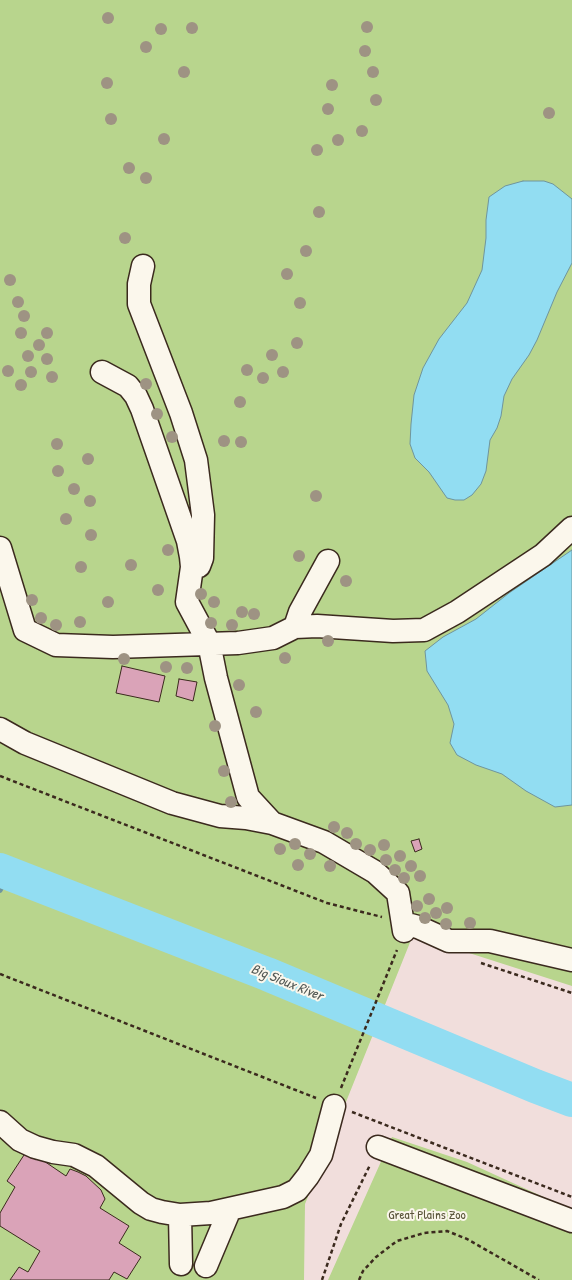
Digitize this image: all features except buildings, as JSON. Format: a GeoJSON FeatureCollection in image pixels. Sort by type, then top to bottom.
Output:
{"type":"FeatureCollection","features":[{"type":"Feature","properties":{"kind":"lane"},"geometry":{"type":"LineString","coordinates":[[143,266],[139,284],[139,304],[181,413],[196,460],[203,515],[202,558]]}},
{"type":"Feature","properties":{"kind":"lane"},"geometry":{"type":"LineString","coordinates":[[102,372],[128,386],[136,396],[142,409],[188,541],[192,556],[192,567],[187,602],[209,644],[216,678],[248,797],[272,823]]}},
{"type":"Feature","properties":{"kind":"lane"},"geometry":{"type":"LineString","coordinates":[[0,548],[25,630],[56,645],[113,647],[238,643],[273,638],[295,627],[317,626],[393,631],[424,630],[457,612],[543,555],[572,528]]}},
{"type":"Feature","properties":{"kind":"lane"},"geometry":{"type":"LineString","coordinates":[[187,602],[202,558],[212,539]]}},
{"type":"Feature","properties":{"kind":"lane"},"geometry":{"type":"LineString","coordinates":[[295,627],[300,612],[328,561]]}},
{"type":"Feature","properties":{"kind":"lane"},"geometry":{"type":"LineString","coordinates":[[0,729],[25,743],[172,803],[220,816],[246,818],[272,823],[324,842],[375,872],[398,893],[403,927],[418,928],[449,941],[490,941],[572,960]]}},
{"type":"Feature","properties":{"kind":"lane"},"geometry":{"type":"LineString","coordinates":[[0,1122],[20,1140],[35,1147],[53,1152],[74,1155],[96,1166],[125,1191],[146,1206],[162,1212],[180,1215],[211,1213],[230,1209],[283,1197],[297,1190],[308,1176],[320,1155],[334,1106]]}},
{"type":"Feature","properties":{"kind":"lane"},"geometry":{"type":"LineString","coordinates":[[378,1147],[572,1222]]}},
{"type":"Feature","properties":{"kind":"lane"},"geometry":{"type":"LineString","coordinates":[[206,1266],[230,1209]]}},
{"type":"Feature","properties":{"kind":"lane"},"geometry":{"type":"LineString","coordinates":[[180,1215],[181,1264]]}},
{"type":"Feature","properties":{"kind":"path"},"geometry":{"type":"LineString","coordinates":[[0,776],[327,903],[403,927],[334,1106]]}},
{"type":"Feature","properties":{"kind":"path"},"geometry":{"type":"LineString","coordinates":[[479,962],[572,993]]}},
{"type":"Feature","properties":{"kind":"path"},"geometry":{"type":"LineString","coordinates":[[0,974],[334,1106],[572,1196]]}},
{"type":"Feature","properties":{"kind":"path"},"geometry":{"type":"LineString","coordinates":[[322,1280],[341,1224],[378,1147]]}},
{"type":"Feature","properties":{"kind":"path"},"geometry":{"type":"LineString","coordinates":[[359,1280],[363,1271],[376,1257],[398,1241],[424,1232],[447,1231],[467,1239],[539,1280]]}},
{"type":"Feature","properties":{"kind":"green space"},"geometry":{"type":"Polygon","coordinates":[[[0,0],[572,0],[572,986],[413,935],[305,1204],[304,1280],[0,1280],[0,0]]]}},
{"type":"Feature","properties":{"kind":"green space","name":"Great Plains Zoo"},"geometry":{"type":"Polygon","coordinates":[[[392,1137],[467,1162],[572,1210],[572,1280],[328,1280],[392,1137]]]}},
{"type":"Feature","properties":{"kind":"water"},"geometry":{"type":"Polygon","coordinates":[[[523,181],[544,181],[553,184],[572,199],[572,263],[557,292],[537,340],[529,355],[512,379],[504,396],[501,416],[497,428],[490,440],[486,471],[481,484],[472,495],[464,500],[455,500],[447,498],[429,472],[415,458],[410,444],[414,395],[423,368],[439,339],[467,303],[482,270],[489,197],[505,186],[523,181]]]}},
{"type":"Feature","properties":{"kind":"water"},"geometry":{"type":"Polygon","coordinates":[[[572,550],[572,805],[555,807],[526,791],[502,774],[476,765],[457,755],[450,743],[454,724],[448,705],[427,671],[425,651],[443,637],[476,619],[509,593],[572,550]]]}},
{"type":"Feature","properties":{"kind":"waterway","name":"Big Sioux River"},"geometry":{"type":"LineString","coordinates":[[0,870],[267,974],[572,1100]]}},
{"type":"Feature","properties":{"kind":"waterway"},"geometry":{"type":"LineString","coordinates":[[0,890],[9,873]]}}]}
